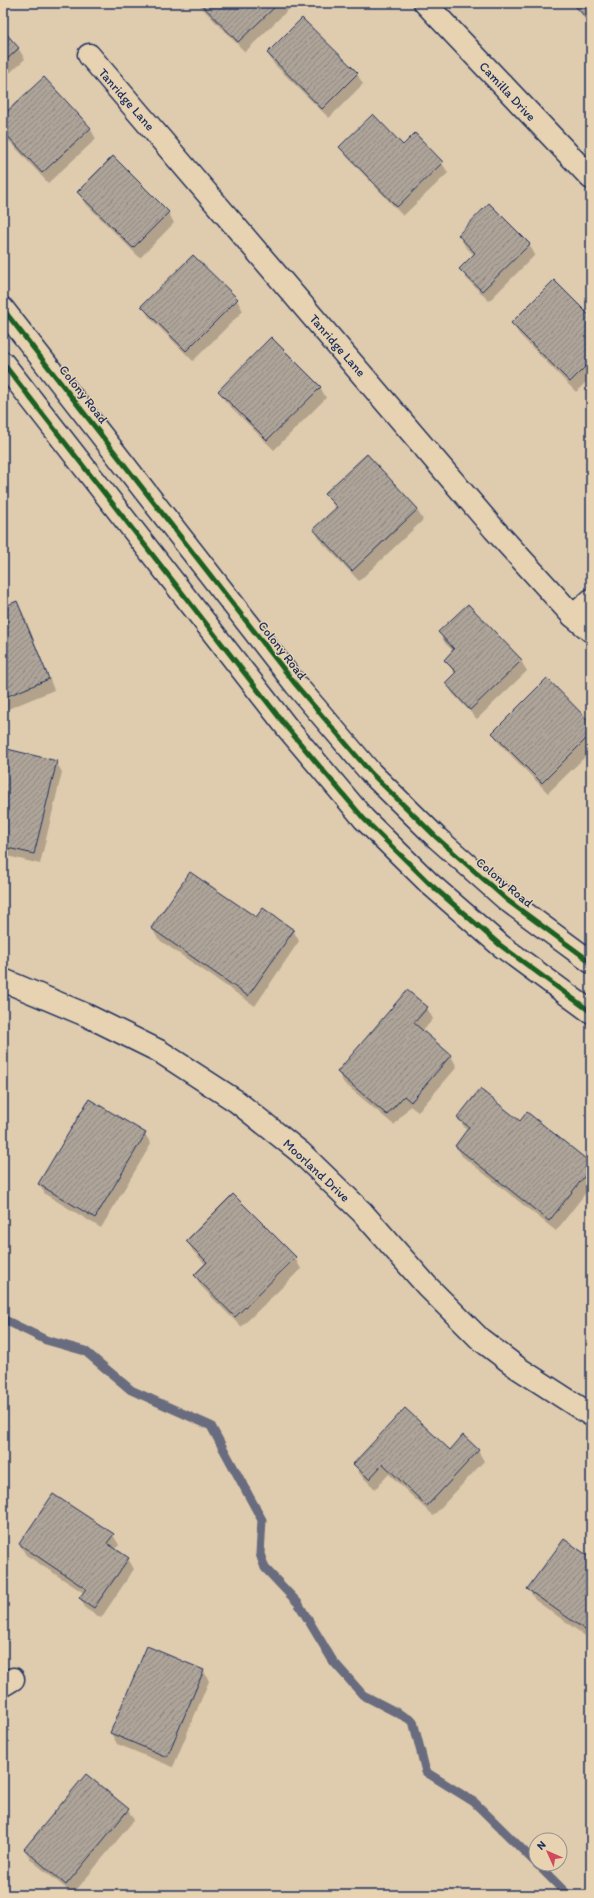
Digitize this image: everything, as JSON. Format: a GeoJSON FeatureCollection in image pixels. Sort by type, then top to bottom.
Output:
{"type":"FeatureCollection","features":[{"type":"Feature","properties":{"kind":"street","name":"Camilla Drive"},"geometry":{"type":"LineString","coordinates":[[425,3],[591,178]]}},
{"type":"Feature","properties":{"kind":"street","name":"Tanridge Lane"},"geometry":{"type":"LineString","coordinates":[[89,55],[494,529],[573,616],[591,631]]}},
{"type":"Feature","properties":{"kind":"street","name":"Colony Road"},"geometry":{"type":"LineString","coordinates":[[3,308],[296,685],[372,774],[437,838],[507,900],[591,962]]}},
{"type":"Feature","properties":{"kind":"street"},"geometry":{"type":"LineString","coordinates":[[3,363],[289,730],[364,819],[429,883],[500,945],[591,1012]]}},
{"type":"Feature","properties":{"kind":"street"},"geometry":{"type":"LineString","coordinates":[[573,616],[591,600]]}},
{"type":"Feature","properties":{"kind":"street","name":"Moorland Drive"},"geometry":{"type":"LineString","coordinates":[[3,980],[86,1015],[159,1051],[236,1101],[300,1152],[351,1201],[427,1286],[480,1339],[518,1368],[591,1415]]}},
{"type":"Feature","properties":{"kind":"building"},"geometry":{"type":"Polygon","coordinates":[[[200,3],[279,3],[238,42],[200,3]]]}},
{"type":"Feature","properties":{"kind":"building"},"geometry":{"type":"Polygon","coordinates":[[[579,3],[591,3],[591,23],[575,6],[579,3]]]}},
{"type":"Feature","properties":{"kind":"building"},"geometry":{"type":"Polygon","coordinates":[[[302,18],[358,73],[322,109],[267,53],[302,18]]]}},
{"type":"Feature","properties":{"kind":"building"},"geometry":{"type":"Polygon","coordinates":[[[3,30],[19,48],[3,63],[3,30]]]}},
{"type":"Feature","properties":{"kind":"building"},"geometry":{"type":"Polygon","coordinates":[[[44,77],[91,128],[42,173],[3,131],[3,115],[44,77]]]}},
{"type":"Feature","properties":{"kind":"building"},"geometry":{"type":"Polygon","coordinates":[[[373,114],[403,145],[415,133],[443,162],[397,207],[339,147],[373,114]]]}},
{"type":"Feature","properties":{"kind":"building"},"geometry":{"type":"Polygon","coordinates":[[[113,156],[169,212],[133,248],[77,192],[113,156]]]}},
{"type":"Feature","properties":{"kind":"building"},"geometry":{"type":"Polygon","coordinates":[[[489,203],[530,244],[482,291],[459,269],[475,253],[458,235],[489,203]]]}},
{"type":"Feature","properties":{"kind":"building"},"geometry":{"type":"Polygon","coordinates":[[[193,255],[238,299],[186,351],[141,306],[193,255]]]}},
{"type":"Feature","properties":{"kind":"building"},"geometry":{"type":"Polygon","coordinates":[[[554,280],[591,317],[591,361],[570,382],[511,323],[554,280]]]}},
{"type":"Feature","properties":{"kind":"building"},"geometry":{"type":"Polygon","coordinates":[[[271,337],[321,387],[267,440],[218,391],[271,337]]]}},
{"type":"Feature","properties":{"kind":"building"},"geometry":{"type":"Polygon","coordinates":[[[367,454],[418,509],[352,571],[313,529],[337,507],[324,494],[367,454]]]}},
{"type":"Feature","properties":{"kind":"building"},"geometry":{"type":"Polygon","coordinates":[[[17,601],[49,679],[3,698],[3,607],[17,601]]]}},
{"type":"Feature","properties":{"kind":"building"},"geometry":{"type":"Polygon","coordinates":[[[468,604],[522,660],[470,710],[445,683],[456,672],[444,660],[454,649],[438,632],[468,604]]]}},
{"type":"Feature","properties":{"kind":"building"},"geometry":{"type":"Polygon","coordinates":[[[547,678],[591,723],[591,734],[542,783],[492,733],[547,678]]]}},
{"type":"Feature","properties":{"kind":"building"},"geometry":{"type":"Polygon","coordinates":[[[3,748],[57,761],[34,854],[3,847],[3,748]]]}},
{"type":"Feature","properties":{"kind":"building"},"geometry":{"type":"Polygon","coordinates":[[[190,872],[256,917],[263,908],[294,930],[248,996],[151,928],[190,872]]]}},
{"type":"Feature","properties":{"kind":"building"},"geometry":{"type":"Polygon","coordinates":[[[407,990],[428,1007],[414,1023],[451,1055],[411,1102],[404,1096],[387,1115],[337,1072],[407,990]]]}},
{"type":"Feature","properties":{"kind":"building"},"geometry":{"type":"Polygon","coordinates":[[[480,1089],[520,1121],[527,1112],[591,1163],[591,1168],[549,1221],[455,1146],[469,1127],[457,1118],[480,1089]]]}},
{"type":"Feature","properties":{"kind":"building"},"geometry":{"type":"Polygon","coordinates":[[[89,1099],[146,1133],[95,1218],[38,1184],[89,1099]]]}},
{"type":"Feature","properties":{"kind":"building"},"geometry":{"type":"Polygon","coordinates":[[[233,1194],[296,1257],[235,1317],[194,1275],[207,1262],[186,1241],[233,1194]]]}},
{"type":"Feature","properties":{"kind":"building"},"geometry":{"type":"Polygon","coordinates":[[[405,1408],[450,1450],[463,1435],[479,1450],[427,1506],[383,1464],[369,1479],[353,1464],[405,1408]]]}},
{"type":"Feature","properties":{"kind":"building"},"geometry":{"type":"Polygon","coordinates":[[[53,1494],[114,1534],[107,1543],[129,1558],[94,1608],[79,1598],[86,1589],[19,1544],[53,1494]]]}},
{"type":"Feature","properties":{"kind":"building"},"geometry":{"type":"Polygon","coordinates":[[[564,1539],[591,1558],[591,1634],[527,1589],[564,1539]]]}},
{"type":"Feature","properties":{"kind":"building"},"geometry":{"type":"Polygon","coordinates":[[[147,1646],[204,1670],[167,1757],[110,1733],[147,1646]]]}},
{"type":"Feature","properties":{"kind":"building"},"geometry":{"type":"Polygon","coordinates":[[[86,1774],[129,1809],[66,1885],[24,1849],[86,1774]]]}},
{"type":"Feature","properties":{"kind":"waterway"},"geometry":{"type":"LineString","coordinates":[[3,1319],[46,1340],[85,1351],[131,1390],[211,1426],[262,1520],[260,1554],[265,1568],[298,1603],[333,1661],[363,1695],[413,1721],[426,1772],[474,1802],[528,1855]]}},
{"type":"Feature","properties":{"kind":"waterway"},"geometry":{"type":"LineString","coordinates":[[545,1872],[568,1895]]}},
{"type":"Feature","properties":{"kind":"cycle path"},"geometry":{"type":"LineString","coordinates":[[3,309],[296,685],[371,773],[437,838],[507,900],[591,962]]}},
{"type":"Feature","properties":{"kind":"cycle path"},"geometry":{"type":"LineString","coordinates":[[3,363],[289,730],[364,819],[429,883],[500,945],[591,1012]]}}]}
